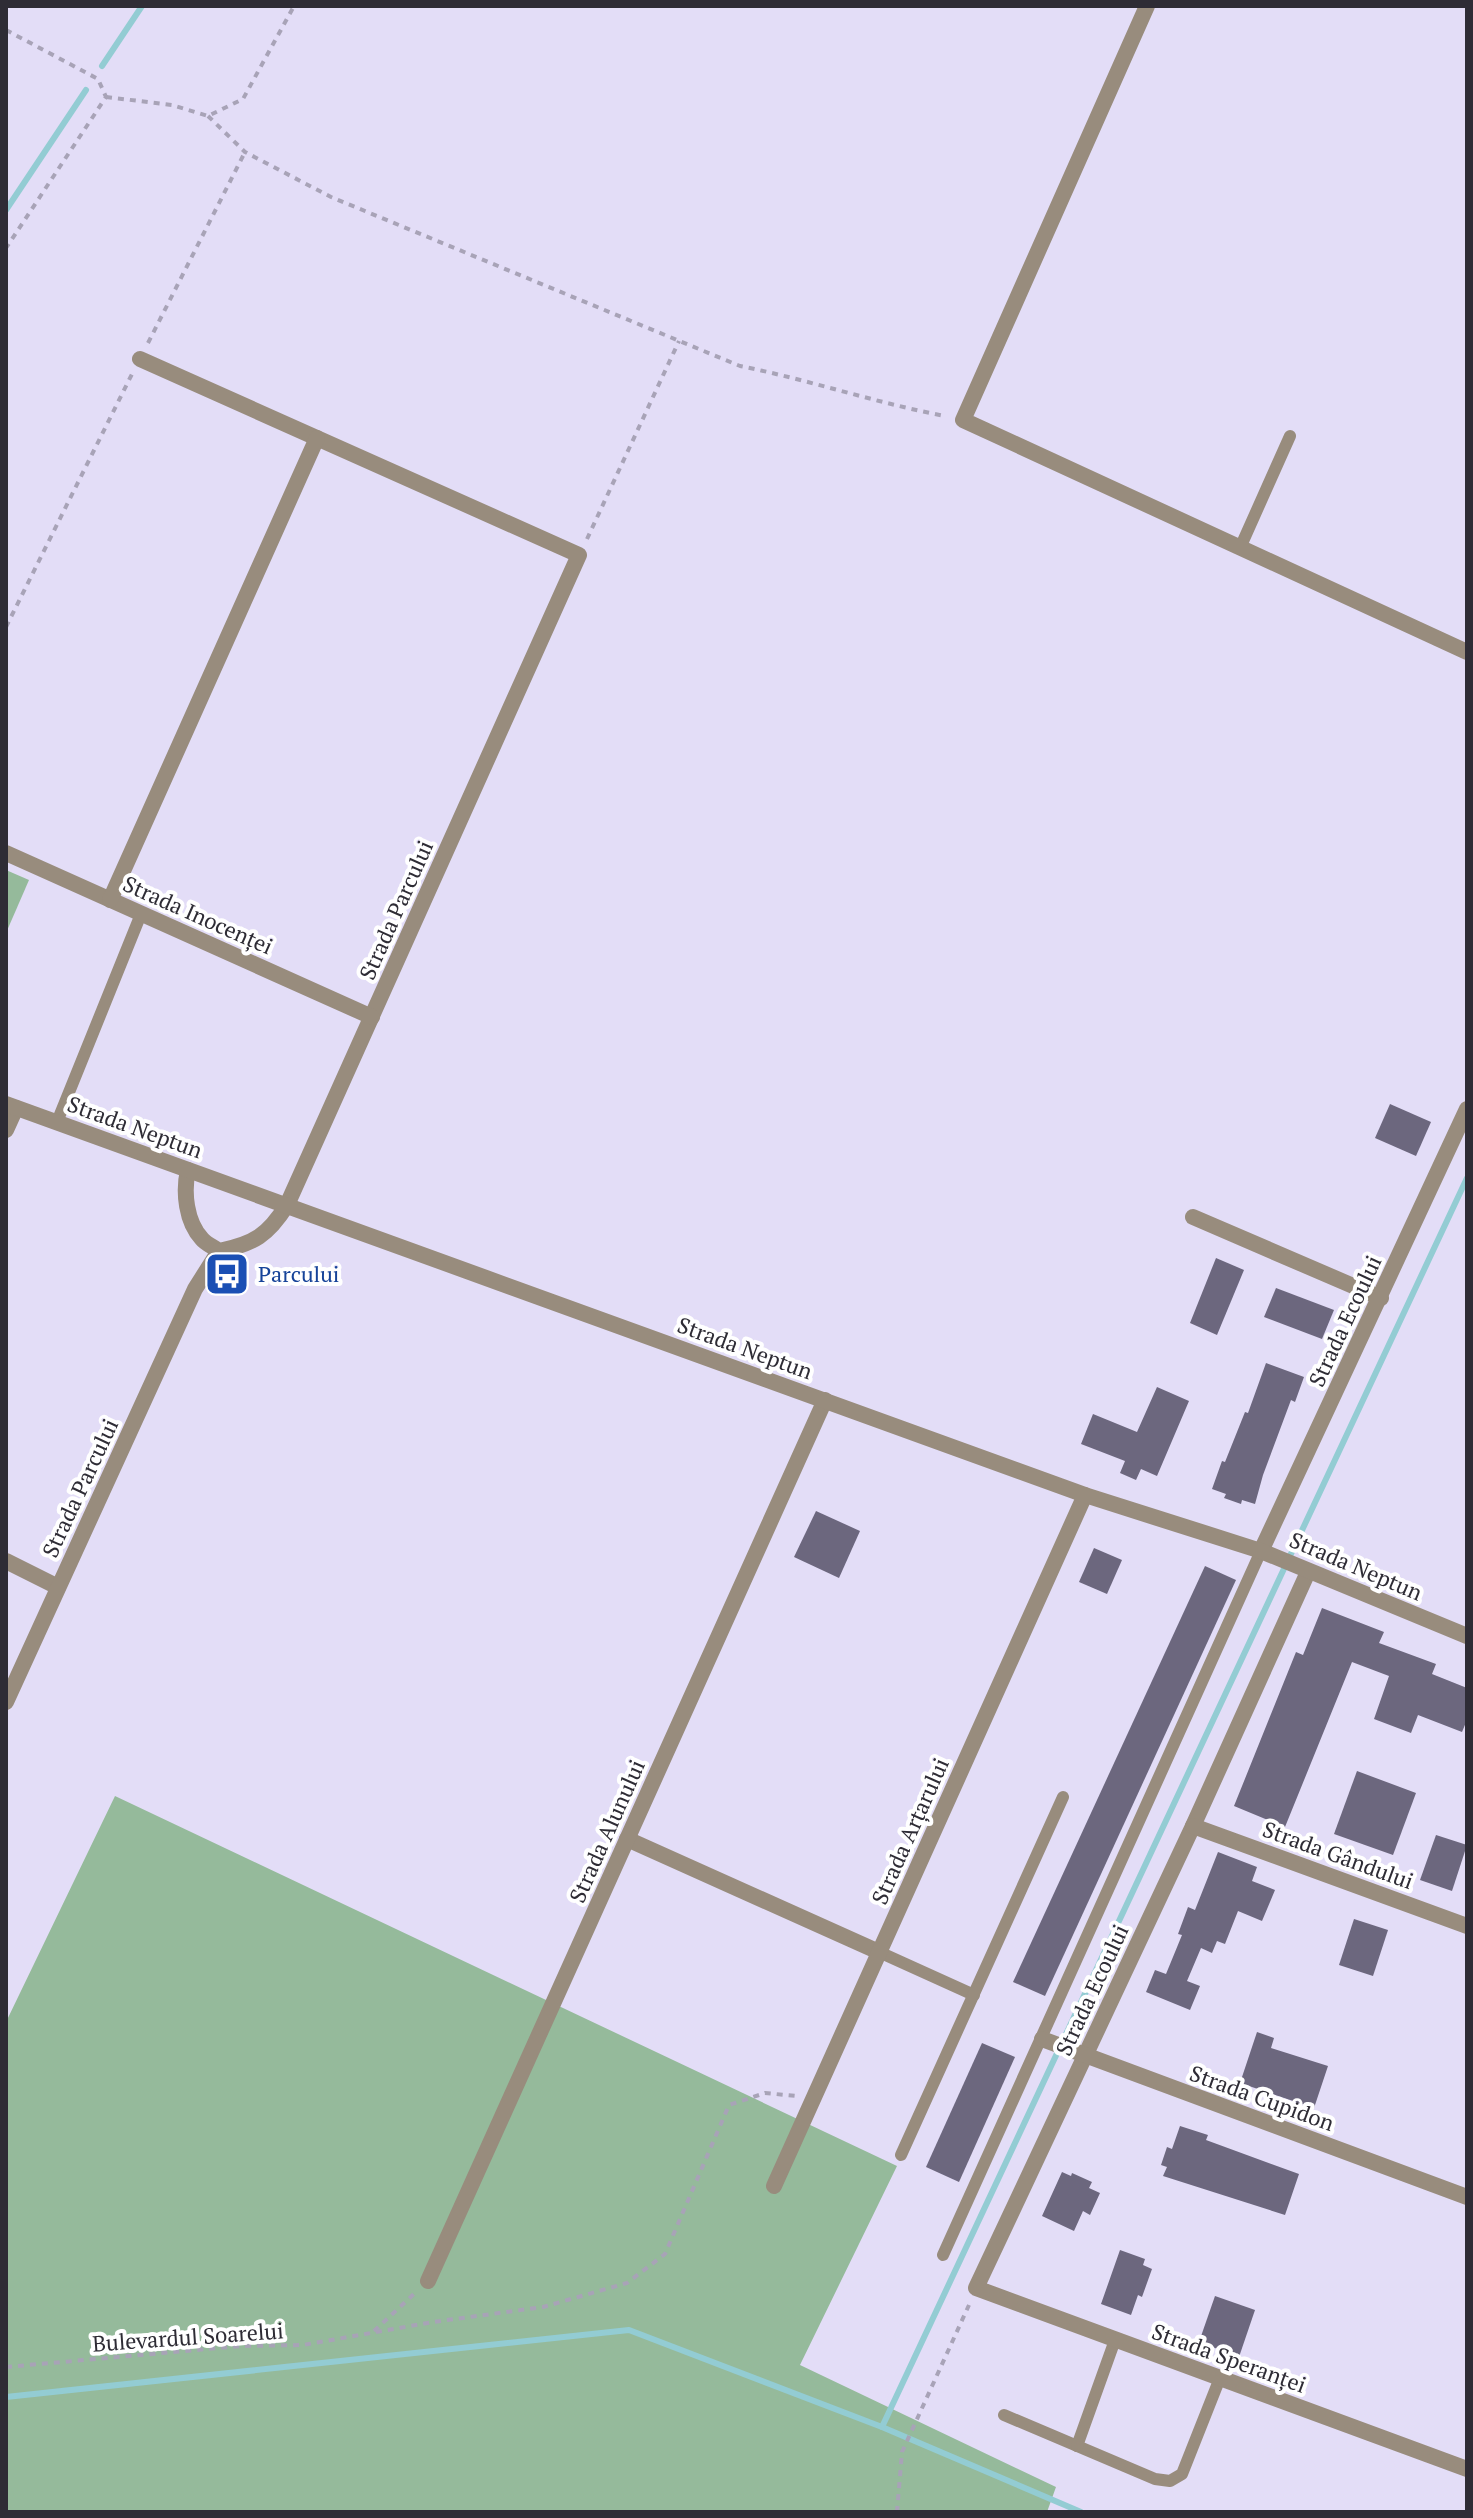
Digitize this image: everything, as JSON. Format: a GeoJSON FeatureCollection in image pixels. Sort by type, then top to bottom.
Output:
{"type":"FeatureCollection","features":[{"type":"Feature","properties":{"kind":"street"},"geometry":{"type":"LineString","coordinates":[[1147,6],[963,420],[1467,652]]}},
{"type":"Feature","properties":{"kind":"street"},"geometry":{"type":"LineString","coordinates":[[140,359],[579,555]]}},
{"type":"Feature","properties":{"kind":"street"},"geometry":{"type":"LineString","coordinates":[[110,900],[317,438]]}},
{"type":"Feature","properties":{"kind":"street","name":"Strada Parcului"},"geometry":{"type":"LineString","coordinates":[[6,1702],[195,1289],[219,1251],[242,1246],[272,1229],[287,1205],[579,555]]}},
{"type":"Feature","properties":{"kind":"street","name":"Strada Inocenței"},"geometry":{"type":"LineString","coordinates":[[6,853],[372,1017]]}},
{"type":"Feature","properties":{"kind":"street"},"geometry":{"type":"LineString","coordinates":[[6,1130],[11,1106]]}},
{"type":"Feature","properties":{"kind":"street","name":"Strada Neptun"},"geometry":{"type":"LineString","coordinates":[[11,1106],[1085,1495],[1268,1554],[1467,1636]]}},
{"type":"Feature","properties":{"kind":"street","name":"Strada Ecoului"},"geometry":{"type":"LineString","coordinates":[[1268,1554],[1467,1109]]}},
{"type":"Feature","properties":{"kind":"street"},"geometry":{"type":"LineString","coordinates":[[188,1170],[185,1186],[189,1214],[202,1239],[219,1251]]}},
{"type":"Feature","properties":{"kind":"street"},"geometry":{"type":"LineString","coordinates":[[1193,1217],[1381,1298]]}},
{"type":"Feature","properties":{"kind":"street","name":"Strada Alunului"},"geometry":{"type":"LineString","coordinates":[[428,2281],[825,1400]]}},
{"type":"Feature","properties":{"kind":"street","name":"Strada Arțarului"},"geometry":{"type":"LineString","coordinates":[[774,2186],[1085,1495]]}},
{"type":"Feature","properties":{"kind":"street"},"geometry":{"type":"LineString","coordinates":[[6,1561],[58,1587]]}},
{"type":"Feature","properties":{"kind":"street","name":"Strada Ecoului"},"geometry":{"type":"LineString","coordinates":[[976,2288],[1081,2055],[1193,1826],[1302,1569]]}},
{"type":"Feature","properties":{"kind":"street","name":"Strada Gândului"},"geometry":{"type":"LineString","coordinates":[[1193,1826],[1467,1926]]}},
{"type":"Feature","properties":{"kind":"street"},"geometry":{"type":"LineString","coordinates":[[627,1839],[879,1952]]}},
{"type":"Feature","properties":{"kind":"street","name":"Strada Cupidon"},"geometry":{"type":"LineString","coordinates":[[1048,2042],[1467,2197]]}},
{"type":"Feature","properties":{"kind":"street","name":"Strada Speranței"},"geometry":{"type":"LineString","coordinates":[[976,2288],[1467,2469]]}},
{"type":"Feature","properties":{"kind":"lane"},"geometry":{"type":"LineString","coordinates":[[1240,548],[1290,436]]}},
{"type":"Feature","properties":{"kind":"lane"},"geometry":{"type":"LineString","coordinates":[[57,1122],[141,914]]}},
{"type":"Feature","properties":{"kind":"lane"},"geometry":{"type":"LineString","coordinates":[[943,2255],[1048,2042],[1268,1554]]}},
{"type":"Feature","properties":{"kind":"lane"},"geometry":{"type":"LineString","coordinates":[[901,2155],[1063,1797]]}},
{"type":"Feature","properties":{"kind":"lane"},"geometry":{"type":"LineString","coordinates":[[879,1952],[974,1995]]}},
{"type":"Feature","properties":{"kind":"lane"},"geometry":{"type":"LineString","coordinates":[[1077,2446],[1115,2340]]}},
{"type":"Feature","properties":{"kind":"lane"},"geometry":{"type":"LineString","coordinates":[[1004,2415],[1155,2479],[1170,2481],[1182,2474],[1220,2378]]}},
{"type":"Feature","properties":{"kind":"path"},"geometry":{"type":"LineString","coordinates":[[208,116],[243,99],[294,6]]}},
{"type":"Feature","properties":{"kind":"path"},"geometry":{"type":"LineString","coordinates":[[6,30],[98,79],[106,97]]}},
{"type":"Feature","properties":{"kind":"path"},"geometry":{"type":"LineString","coordinates":[[106,97],[172,105],[208,116],[245,152],[331,197],[740,366],[799,378],[887,405],[963,420]]}},
{"type":"Feature","properties":{"kind":"path"},"geometry":{"type":"LineString","coordinates":[[6,248],[106,97]]}},
{"type":"Feature","properties":{"kind":"path"},"geometry":{"type":"LineString","coordinates":[[6,627],[245,152]]}},
{"type":"Feature","properties":{"kind":"path"},"geometry":{"type":"LineString","coordinates":[[579,555],[679,341]]}},
{"type":"Feature","properties":{"kind":"path","name":"Bulevardul Soarelui"},"geometry":{"type":"LineString","coordinates":[[6,2367],[241,2346],[303,2345],[543,2307],[627,2283],[665,2254],[729,2105],[765,2093],[814,2097]]}},
{"type":"Feature","properties":{"kind":"path"},"geometry":{"type":"LineString","coordinates":[[373,2333],[428,2281]]}},
{"type":"Feature","properties":{"kind":"path"},"geometry":{"type":"LineString","coordinates":[[897,2512],[902,2452],[976,2288]]}},
{"type":"Feature","properties":{"kind":"green space"},"geometry":{"type":"Polygon","coordinates":[[[6,870],[29,880],[6,933],[6,870]]]}},
{"type":"Feature","properties":{"kind":"green space"},"geometry":{"type":"Polygon","coordinates":[[[115,1796],[897,2166],[800,2365],[1056,2487],[1047,2512],[6,2512],[6,2022],[115,1796]]]}},
{"type":"Feature","properties":{"kind":"building"},"geometry":{"type":"Polygon","coordinates":[[[1390,1104],[1431,1122],[1416,1156],[1375,1138],[1390,1104]]]}},
{"type":"Feature","properties":{"kind":"building"},"geometry":{"type":"Polygon","coordinates":[[[1216,1258],[1244,1270],[1217,1335],[1190,1323],[1216,1258]]]}},
{"type":"Feature","properties":{"kind":"building"},"geometry":{"type":"Polygon","coordinates":[[[1276,1288],[1334,1310],[1322,1339],[1264,1317],[1276,1288]]]}},
{"type":"Feature","properties":{"kind":"building"},"geometry":{"type":"Polygon","coordinates":[[[1266,1363],[1304,1377],[1295,1402],[1291,1400],[1255,1504],[1242,1500],[1241,1504],[1224,1498],[1226,1494],[1212,1489],[1245,1412],[1248,1413],[1266,1363]]]}},
{"type":"Feature","properties":{"kind":"building"},"geometry":{"type":"Polygon","coordinates":[[[1157,1387],[1189,1401],[1157,1476],[1141,1469],[1136,1480],[1120,1473],[1125,1461],[1081,1444],[1093,1414],[1137,1432],[1157,1387]]]}},
{"type":"Feature","properties":{"kind":"building"},"geometry":{"type":"Polygon","coordinates":[[[816,1511],[860,1531],[839,1578],[794,1557],[816,1511]]]}},
{"type":"Feature","properties":{"kind":"building"},"geometry":{"type":"Polygon","coordinates":[[[1094,1548],[1122,1560],[1107,1594],[1079,1582],[1094,1548]]]}},
{"type":"Feature","properties":{"kind":"building"},"geometry":{"type":"Polygon","coordinates":[[[1205,1566],[1236,1580],[1045,1996],[1013,1982],[1205,1566]]]}},
{"type":"Feature","properties":{"kind":"building"},"geometry":{"type":"Polygon","coordinates":[[[1322,1608],[1384,1632],[1379,1643],[1436,1664],[1432,1674],[1467,1688],[1467,1720],[1462,1732],[1418,1715],[1411,1733],[1374,1719],[1389,1676],[1352,1662],[1285,1827],[1234,1806],[1296,1652],[1303,1655],[1322,1608]]]}},
{"type":"Feature","properties":{"kind":"building"},"geometry":{"type":"Polygon","coordinates":[[[1357,1771],[1416,1793],[1393,1855],[1334,1834],[1357,1771]]]}},
{"type":"Feature","properties":{"kind":"building"},"geometry":{"type":"Polygon","coordinates":[[[1436,1835],[1467,1845],[1452,1891],[1420,1880],[1436,1835]]]}},
{"type":"Feature","properties":{"kind":"building"},"geometry":{"type":"Polygon","coordinates":[[[1218,1852],[1257,1867],[1252,1881],[1275,1890],[1262,1921],[1238,1911],[1225,1944],[1217,1941],[1212,1953],[1201,1948],[1187,1981],[1200,1986],[1190,2010],[1146,1992],[1155,1970],[1166,1974],[1182,1935],[1178,1934],[1188,1907],[1195,1910],[1218,1852]]]}},
{"type":"Feature","properties":{"kind":"building"},"geometry":{"type":"Polygon","coordinates":[[[1354,1919],[1388,1930],[1373,1976],[1339,1965],[1354,1919]]]}},
{"type":"Feature","properties":{"kind":"building"},"geometry":{"type":"Polygon","coordinates":[[[1257,2032],[1274,2038],[1271,2048],[1328,2066],[1314,2108],[1240,2083],[1257,2032]]]}},
{"type":"Feature","properties":{"kind":"building"},"geometry":{"type":"Polygon","coordinates":[[[982,2043],[1015,2057],[959,2182],[926,2167],[982,2043]]]}},
{"type":"Feature","properties":{"kind":"building"},"geometry":{"type":"Polygon","coordinates":[[[1180,2126],[1208,2135],[1206,2140],[1299,2174],[1285,2215],[1163,2176],[1167,2167],[1161,2165],[1167,2147],[1172,2149],[1180,2126]]]}},
{"type":"Feature","properties":{"kind":"building"},"geometry":{"type":"Polygon","coordinates":[[[1062,2172],[1092,2182],[1089,2188],[1100,2193],[1090,2215],[1083,2211],[1074,2231],[1042,2216],[1062,2172]]]}},
{"type":"Feature","properties":{"kind":"building"},"geometry":{"type":"Polygon","coordinates":[[[1120,2250],[1145,2259],[1143,2265],[1152,2269],[1142,2297],[1138,2295],[1131,2315],[1101,2304],[1120,2250]]]}},
{"type":"Feature","properties":{"kind":"building"},"geometry":{"type":"Polygon","coordinates":[[[1215,2296],[1255,2310],[1239,2357],[1199,2342],[1215,2296]]]}},
{"type":"Feature","properties":{"kind":"waterway"},"geometry":{"type":"LineString","coordinates":[[102,66],[142,6]]}},
{"type":"Feature","properties":{"kind":"waterway"},"geometry":{"type":"LineString","coordinates":[[6,210],[86,90]]}},
{"type":"Feature","properties":{"kind":"waterway"},"geometry":{"type":"LineString","coordinates":[[882,2427],[1467,1178]]}},
{"type":"Feature","properties":{"kind":"waterway"},"geometry":{"type":"LineString","coordinates":[[6,2397],[629,2330],[882,2427],[1081,2512]]}},
{"type":"Feature","properties":{"kind":"place","name":"Parcului"},"geometry":{"type":"Point","coordinates":[227,1274]}}]}
